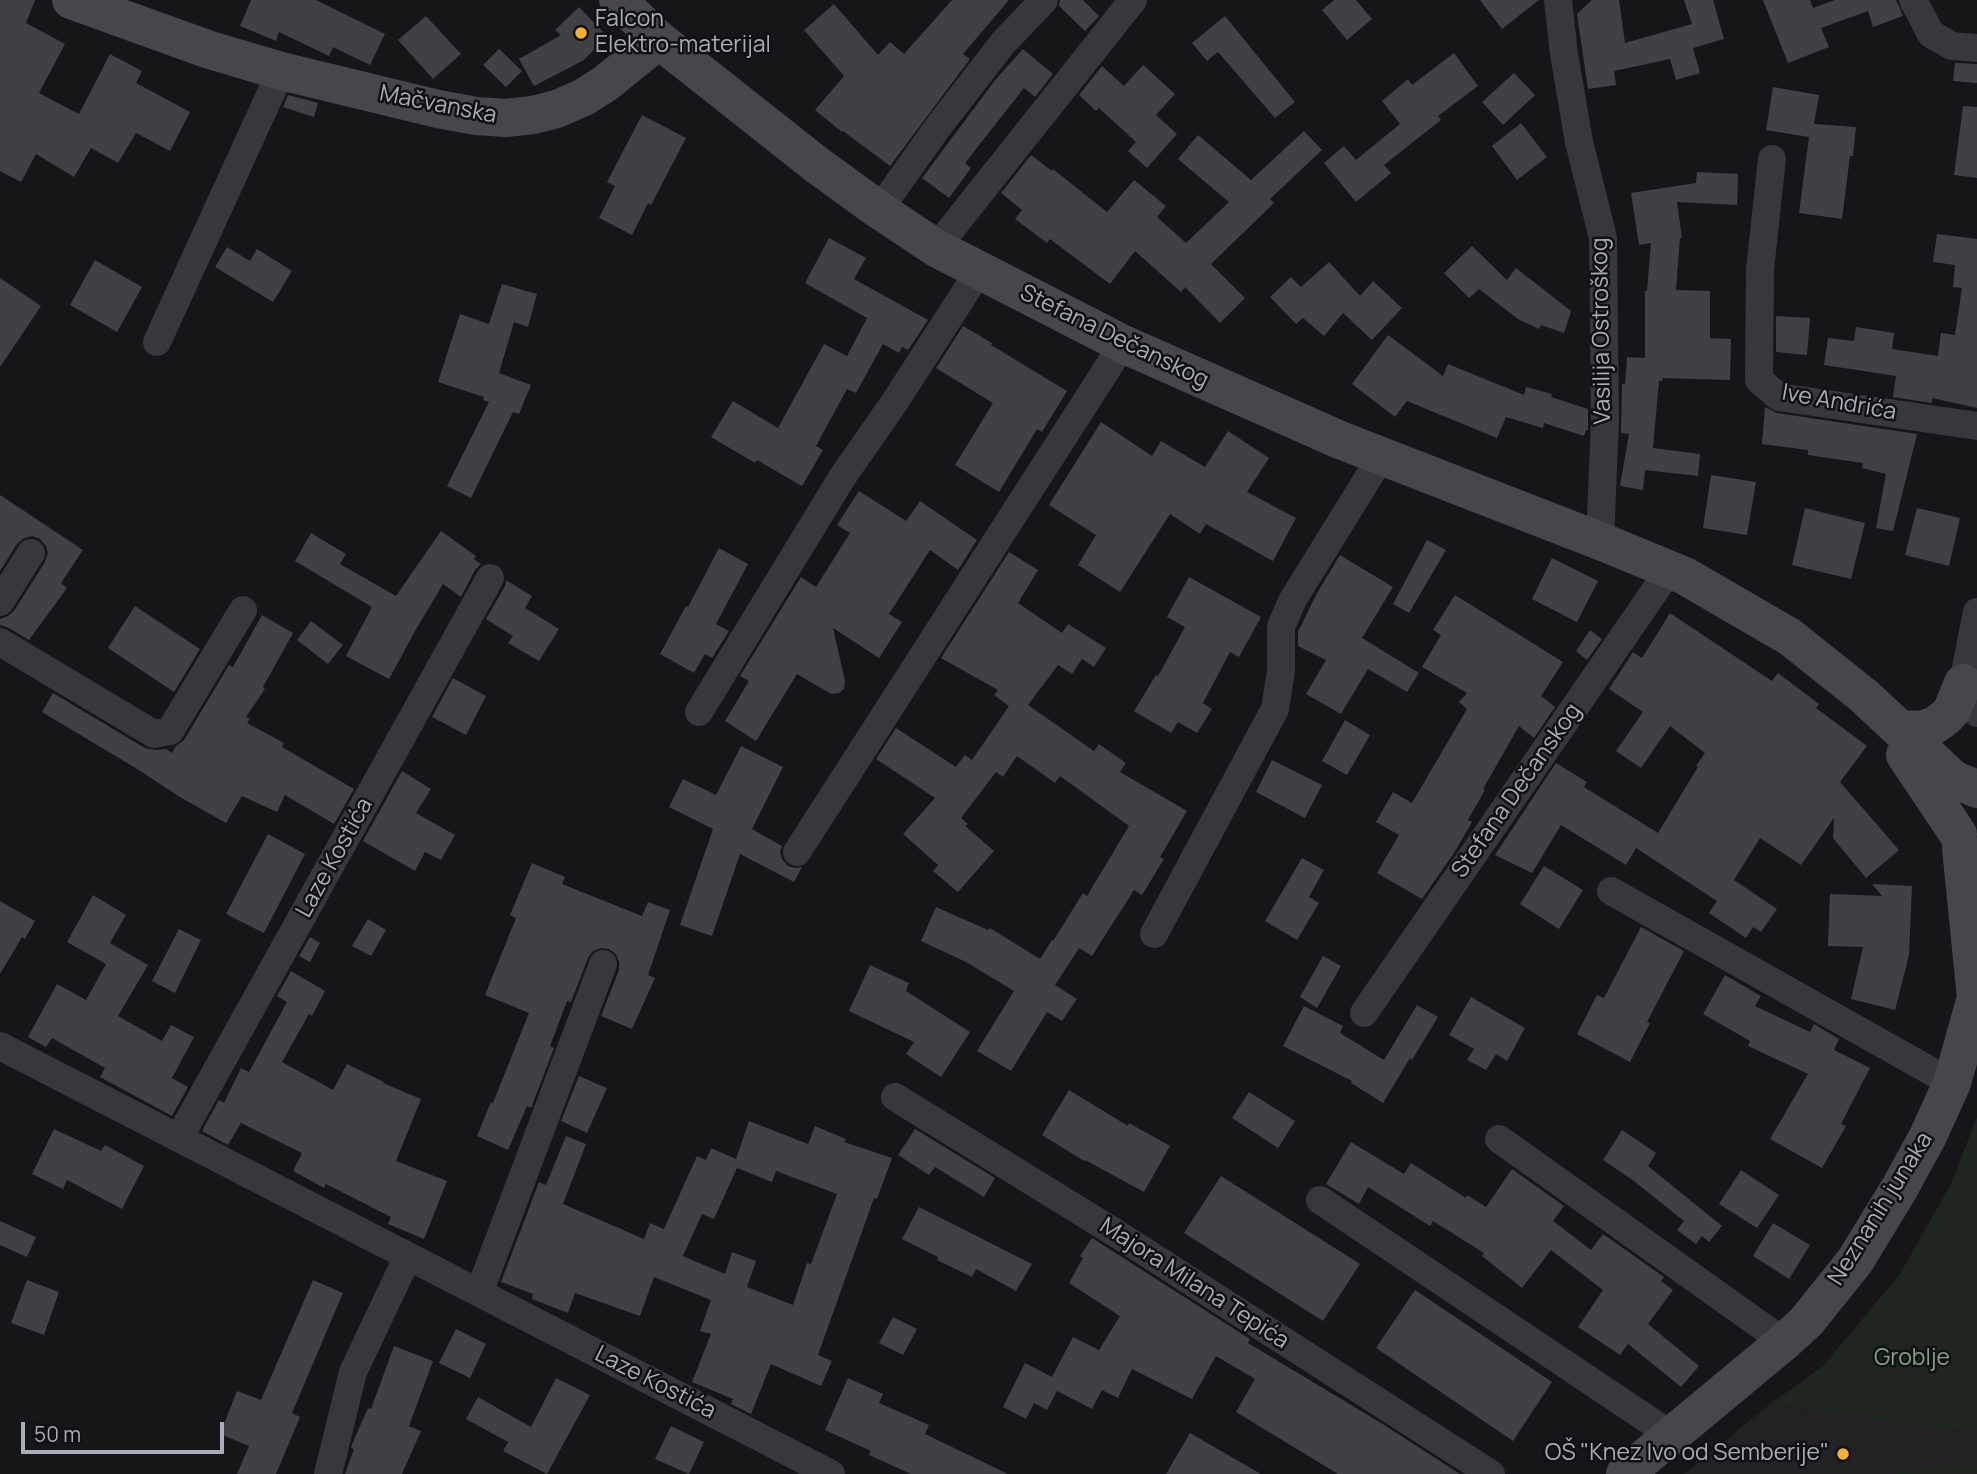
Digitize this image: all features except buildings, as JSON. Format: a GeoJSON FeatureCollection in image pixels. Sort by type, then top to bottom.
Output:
{"type":"FeatureCollection","features":[{"type":"Feature","properties":{"kind":"main road","name":"Mačvanska"},"geometry":{"type":"LineString","coordinates":[[71,0],[210,50],[281,71],[476,116],[533,116],[557,109],[606,83],[659,40]]}},
{"type":"Feature","properties":{"kind":"main road","name":"Stefana Dečanskog"},"geometry":{"type":"LineString","coordinates":[[618,0],[659,40],[817,165],[879,210],[978,271],[1123,344],[1381,457],[1670,569],[1790,637],[1864,696]]}},
{"type":"Feature","properties":{"kind":"main road"},"geometry":{"type":"LineString","coordinates":[[1864,696],[1954,779],[1977,789]]}},
{"type":"Feature","properties":{"kind":"main road"},"geometry":{"type":"LineString","coordinates":[[1864,696],[1965,850]]}},
{"type":"Feature","properties":{"kind":"main road"},"geometry":{"type":"LineString","coordinates":[[1901,729],[1922,730],[1935,725],[1970,698]]}},
{"type":"Feature","properties":{"kind":"main road"},"geometry":{"type":"LineString","coordinates":[[1977,800],[1964,813],[1959,823],[1965,850],[1977,996]]}},
{"type":"Feature","properties":{"kind":"main road","name":"Neznanih junaka"},"geometry":{"type":"LineString","coordinates":[[1625,1474],[1806,1322],[1854,1261],[1928,1136],[1952,1083],[1977,996]]}},
{"type":"Feature","properties":{"kind":"street"},"geometry":{"type":"LineString","coordinates":[[879,210],[938,127],[1003,43],[1044,0]]}},
{"type":"Feature","properties":{"kind":"street"},"geometry":{"type":"LineString","coordinates":[[936,247],[1133,0]]}},
{"type":"Feature","properties":{"kind":"street","name":"Vasilija Ostroškog"},"geometry":{"type":"LineString","coordinates":[[1558,0],[1579,142],[1603,238],[1605,420],[1600,541]]}},
{"type":"Feature","properties":{"kind":"street"},"geometry":{"type":"LineString","coordinates":[[1913,0],[1931,34],[1952,46],[1977,47]]}},
{"type":"Feature","properties":{"kind":"street"},"geometry":{"type":"LineString","coordinates":[[157,342],[281,71]]}},
{"type":"Feature","properties":{"kind":"street","name":"Ive Andrića"},"geometry":{"type":"LineString","coordinates":[[1772,159],[1760,269],[1759,380],[1779,397],[1977,426]]}},
{"type":"Feature","properties":{"kind":"street"},"geometry":{"type":"LineString","coordinates":[[699,712],[843,476],[894,403],[978,271]]}},
{"type":"Feature","properties":{"kind":"street"},"geometry":{"type":"LineString","coordinates":[[797,852],[1123,344]]}},
{"type":"Feature","properties":{"kind":"street"},"geometry":{"type":"LineString","coordinates":[[1154,934],[1275,709],[1281,671],[1281,627],[1292,601],[1381,457]]}},
{"type":"Feature","properties":{"kind":"street"},"geometry":{"type":"LineString","coordinates":[[0,601],[31,553]]}},
{"type":"Feature","properties":{"kind":"street","name":"Stefana Dečanskog"},"geometry":{"type":"LineString","coordinates":[[1364,1013],[1670,569]]}},
{"type":"Feature","properties":{"kind":"street","name":"Laze Kostića"},"geometry":{"type":"LineString","coordinates":[[179,1138],[490,578]]}},
{"type":"Feature","properties":{"kind":"street"},"geometry":{"type":"LineString","coordinates":[[0,642],[154,734],[170,731],[243,610]]}},
{"type":"Feature","properties":{"kind":"street"},"geometry":{"type":"LineString","coordinates":[[1970,698],[1977,612]]}},
{"type":"Feature","properties":{"kind":"street"},"geometry":{"type":"LineString","coordinates":[[1611,891],[1952,1083]]}},
{"type":"Feature","properties":{"kind":"street"},"geometry":{"type":"LineString","coordinates":[[479,1293],[603,964]]}},
{"type":"Feature","properties":{"kind":"street","name":"Laze Kostića"},"geometry":{"type":"LineString","coordinates":[[0,1046],[831,1474]]}},
{"type":"Feature","properties":{"kind":"street","name":"Majora Milana Tepića"},"geometry":{"type":"LineString","coordinates":[[895,1097],[1114,1232],[1491,1474]]}},
{"type":"Feature","properties":{"kind":"street"},"geometry":{"type":"LineString","coordinates":[[1499,1139],[1784,1342]]}},
{"type":"Feature","properties":{"kind":"street"},"geometry":{"type":"LineString","coordinates":[[1320,1200],[1671,1435]]}},
{"type":"Feature","properties":{"kind":"street"},"geometry":{"type":"LineString","coordinates":[[328,1474],[353,1372],[408,1256]]}},
{"type":"Feature","properties":{"kind":"shaded area","name":"OŠ \"Knez Ivo od Semberije\""},"geometry":{"type":"Polygon","coordinates":[[[1770,1404],[1977,1434],[1977,1474],[1684,1474],[1770,1404]]]}},
{"type":"Feature","properties":{"kind":"green space","name":"Groblje"},"geometry":{"type":"Polygon","coordinates":[[[1977,1117],[1977,1434],[1770,1404],[1823,1366],[1900,1274],[1951,1184],[1977,1117]]]}},
{"type":"Feature","properties":{"kind":"green space"},"geometry":{"type":"Polygon","coordinates":[[[1977,1463],[1977,1474],[1896,1474],[1896,1472],[1977,1463]]]}},
{"type":"Feature","properties":{"kind":"place","name":"Falcon Elektro-materijal"},"geometry":{"type":"Point","coordinates":[581,33]}},
{"type":"Feature","properties":{"kind":"place","name":"OŠ \"Knez Ivo od Semberije\""},"geometry":{"type":"Point","coordinates":[1843,1454]}}]}
